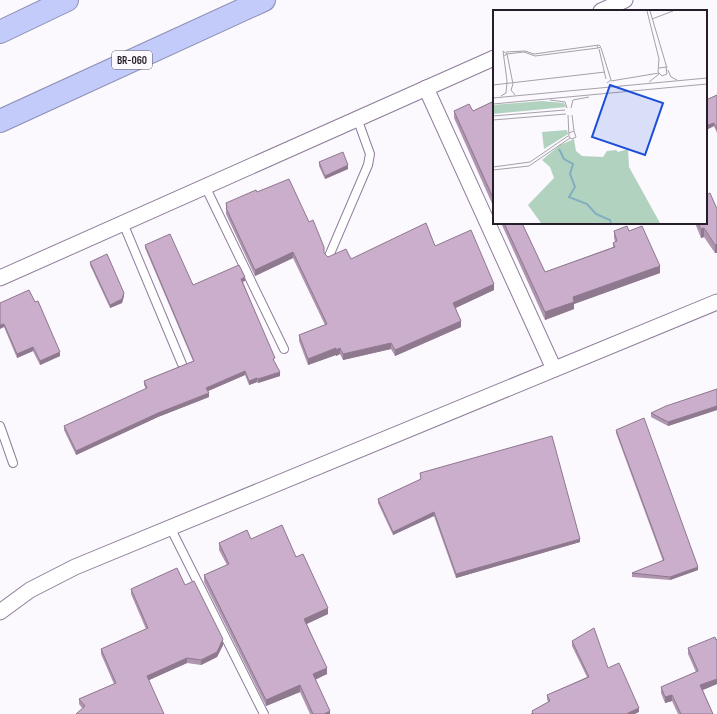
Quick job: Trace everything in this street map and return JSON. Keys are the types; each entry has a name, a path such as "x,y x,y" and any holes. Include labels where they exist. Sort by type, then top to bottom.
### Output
{"highway":[{"path":"0,32 67,0"},
{"name":"BR-060","path":"0,121 264,0"}],"street":[{"path":"602,10 625,0"},
{"path":"0,278 493,58"},
{"path":"426,88 554,370"},
{"path":"0,612 30,590 75,567 717,302"}],"lane":[{"path":"329,256 368,165 370,154 357,118"},
{"path":"206,186 284,349"},
{"path":"123,223 182,364"},
{"path":"0,426 13,463"},
{"path":"170,527 264,714"}],"building":[{"path":"717,95 717,129 714,123 708,125 707,123 707,100"},
{"path":"493,101 493,198 454,111 469,104 473,111"},
{"path":"343,152 348,165 325,176 319,162"},
{"path":"289,179 309,222 313,220 324,247 324,253 328,257 346,249 351,259 426,223 435,246 471,230 494,284 453,303 461,321 395,350 391,343 343,354 340,348 336,350 336,348 308,359 299,335 327,324 293,252 255,270 226,208 226,203 256,190 257,192"},
{"path":"710,193 717,209 717,244 715,245 704,228 701,229 698,224 707,224 707,194"},
{"path":"504,224 522,224 545,272 615,247 613,243 617,241 614,231 627,226 629,231 642,226 660,266 573,297 574,302 545,312"},
{"path":"170,234 193,285 239,265 245,277 241,279 275,358 273,359 280,372 249,381 245,371 206,388 209,393 158,413 76,451 64,426 147,388 144,381 194,361 145,245"},
{"path":"107,254 124,293 122,299 110,305 90,262"},
{"path":"29,290 35,302 38,301 60,352 40,361 33,347 17,354 4,324 0,325 0,303"},
{"path":"717,389 717,406 668,422 651,413 666,406"},
{"path":"644,418 698,567 670,577 632,573 664,560 616,430"},
{"path":"552,436 580,539 456,574 434,512 393,532 378,499 421,479 420,473"},
{"path":"282,525 296,557 303,554 328,608 304,619 327,668 313,674 330,711 324,714 313,714 300,685 266,700 204,575 229,564 219,543 247,530 251,539"},
{"path":"177,568 185,585 194,581 223,639 217,652 201,660 187,658 147,676 164,714 76,714 85,706 79,699 116,683 101,649 148,628 131,589"},
{"path":"594,628 608,668 619,663 639,708 626,714 531,714 533,713 532,711 550,701 547,695 589,677 572,641"},
{"path":"715,637 716,640 717,639 717,679 700,685 713,714 681,714 672,695 665,697 661,687 698,671 688,648"}]}
